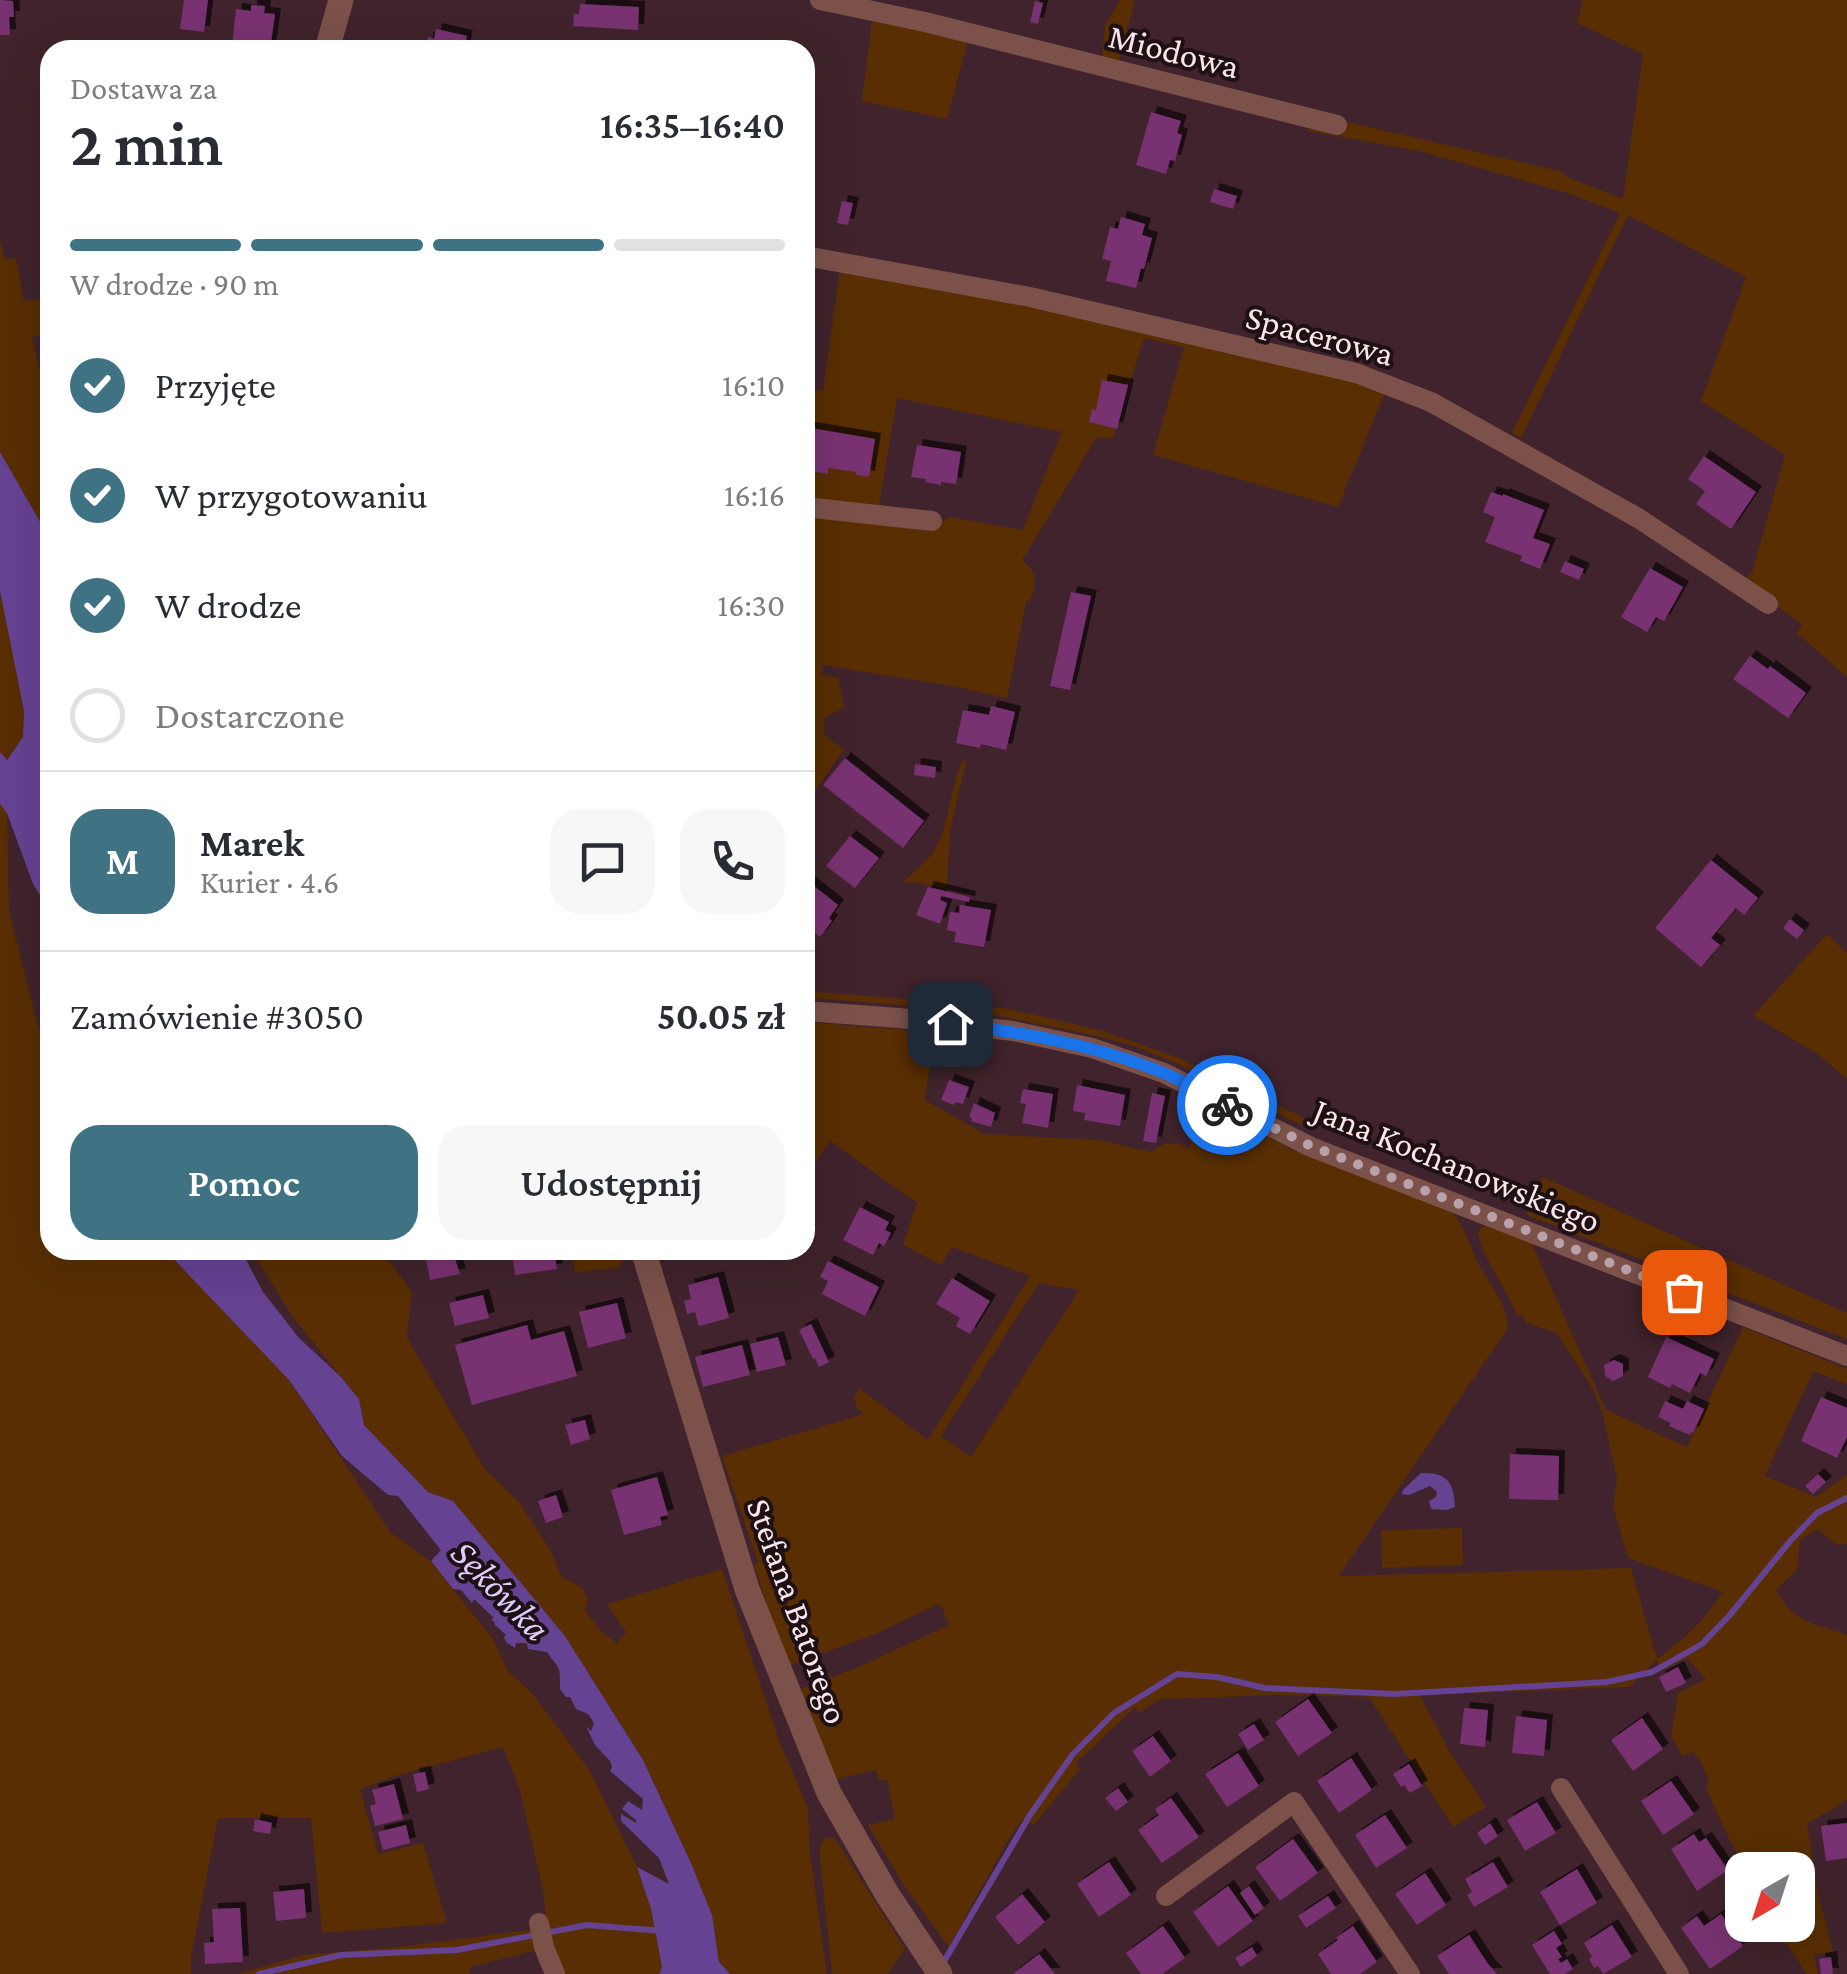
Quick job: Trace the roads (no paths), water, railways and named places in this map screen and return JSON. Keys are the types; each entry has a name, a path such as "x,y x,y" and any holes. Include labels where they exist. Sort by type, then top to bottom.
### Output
{"street":[{"path":"330,40 340,0"},
{"name":"Miodowa","path":"820,0 925,22 1337,125"},
{"name":"Spacerowa","path":"815,258 1030,297 1356,373 1431,402 1638,518 1768,604"},
{"path":"815,507 932,520"},
{"name":"Jana Kochanowskiego","path":"815,1013 1013,1031 1092,1048 1164,1073 1311,1146 1847,1356"},
{"name":"Stefana Batorego","path":"646,1260 748,1589 814,1756 887,1894 935,1967"},
{"path":"1561,1788 1679,1974"},
{"path":"1166,1896 1294,1802 1410,1974"},
{"path":"539,1923 554,1974"}],"water":[{"path":"0,452 40,522 40,895 0,804 0,752 7,760 23,737 24,711 0,591"},
{"name":"Sękówka","path":"175,1260 246,1260 263,1292 299,1338 359,1399 364,1425 428,1492 453,1501 565,1636 643,1760 691,1863 712,1915 719,1962 730,1974 659,1974 662,1967 651,1909 637,1867 669,1884 659,1858 621,1821 621,1814 636,1823 622,1809 628,1801 642,1810 643,1799 610,1771 610,1761 595,1745 586,1726 591,1731 594,1723 560,1689 560,1672 547,1652 528,1649 527,1643 516,1643 515,1648 506,1642 506,1635 491,1619 494,1618 474,1599 472,1603 461,1590 453,1589 431,1561 441,1550 398,1496 388,1495 342,1456 289,1380"},
{"path":"1421,1473 1448,1481 1455,1507 1431,1509 1429,1501 1437,1492 1430,1486 1402,1494"}],"waterway":[{"path":"942,1965 1030,1815 1073,1754 1114,1713 1177,1674 1217,1677 1265,1688 1395,1694 1607,1682 1652,1672 1702,1644 1817,1513 1847,1498"},
{"path":"259,1974 341,1955 457,1950 587,1925 663,1931"}]}
